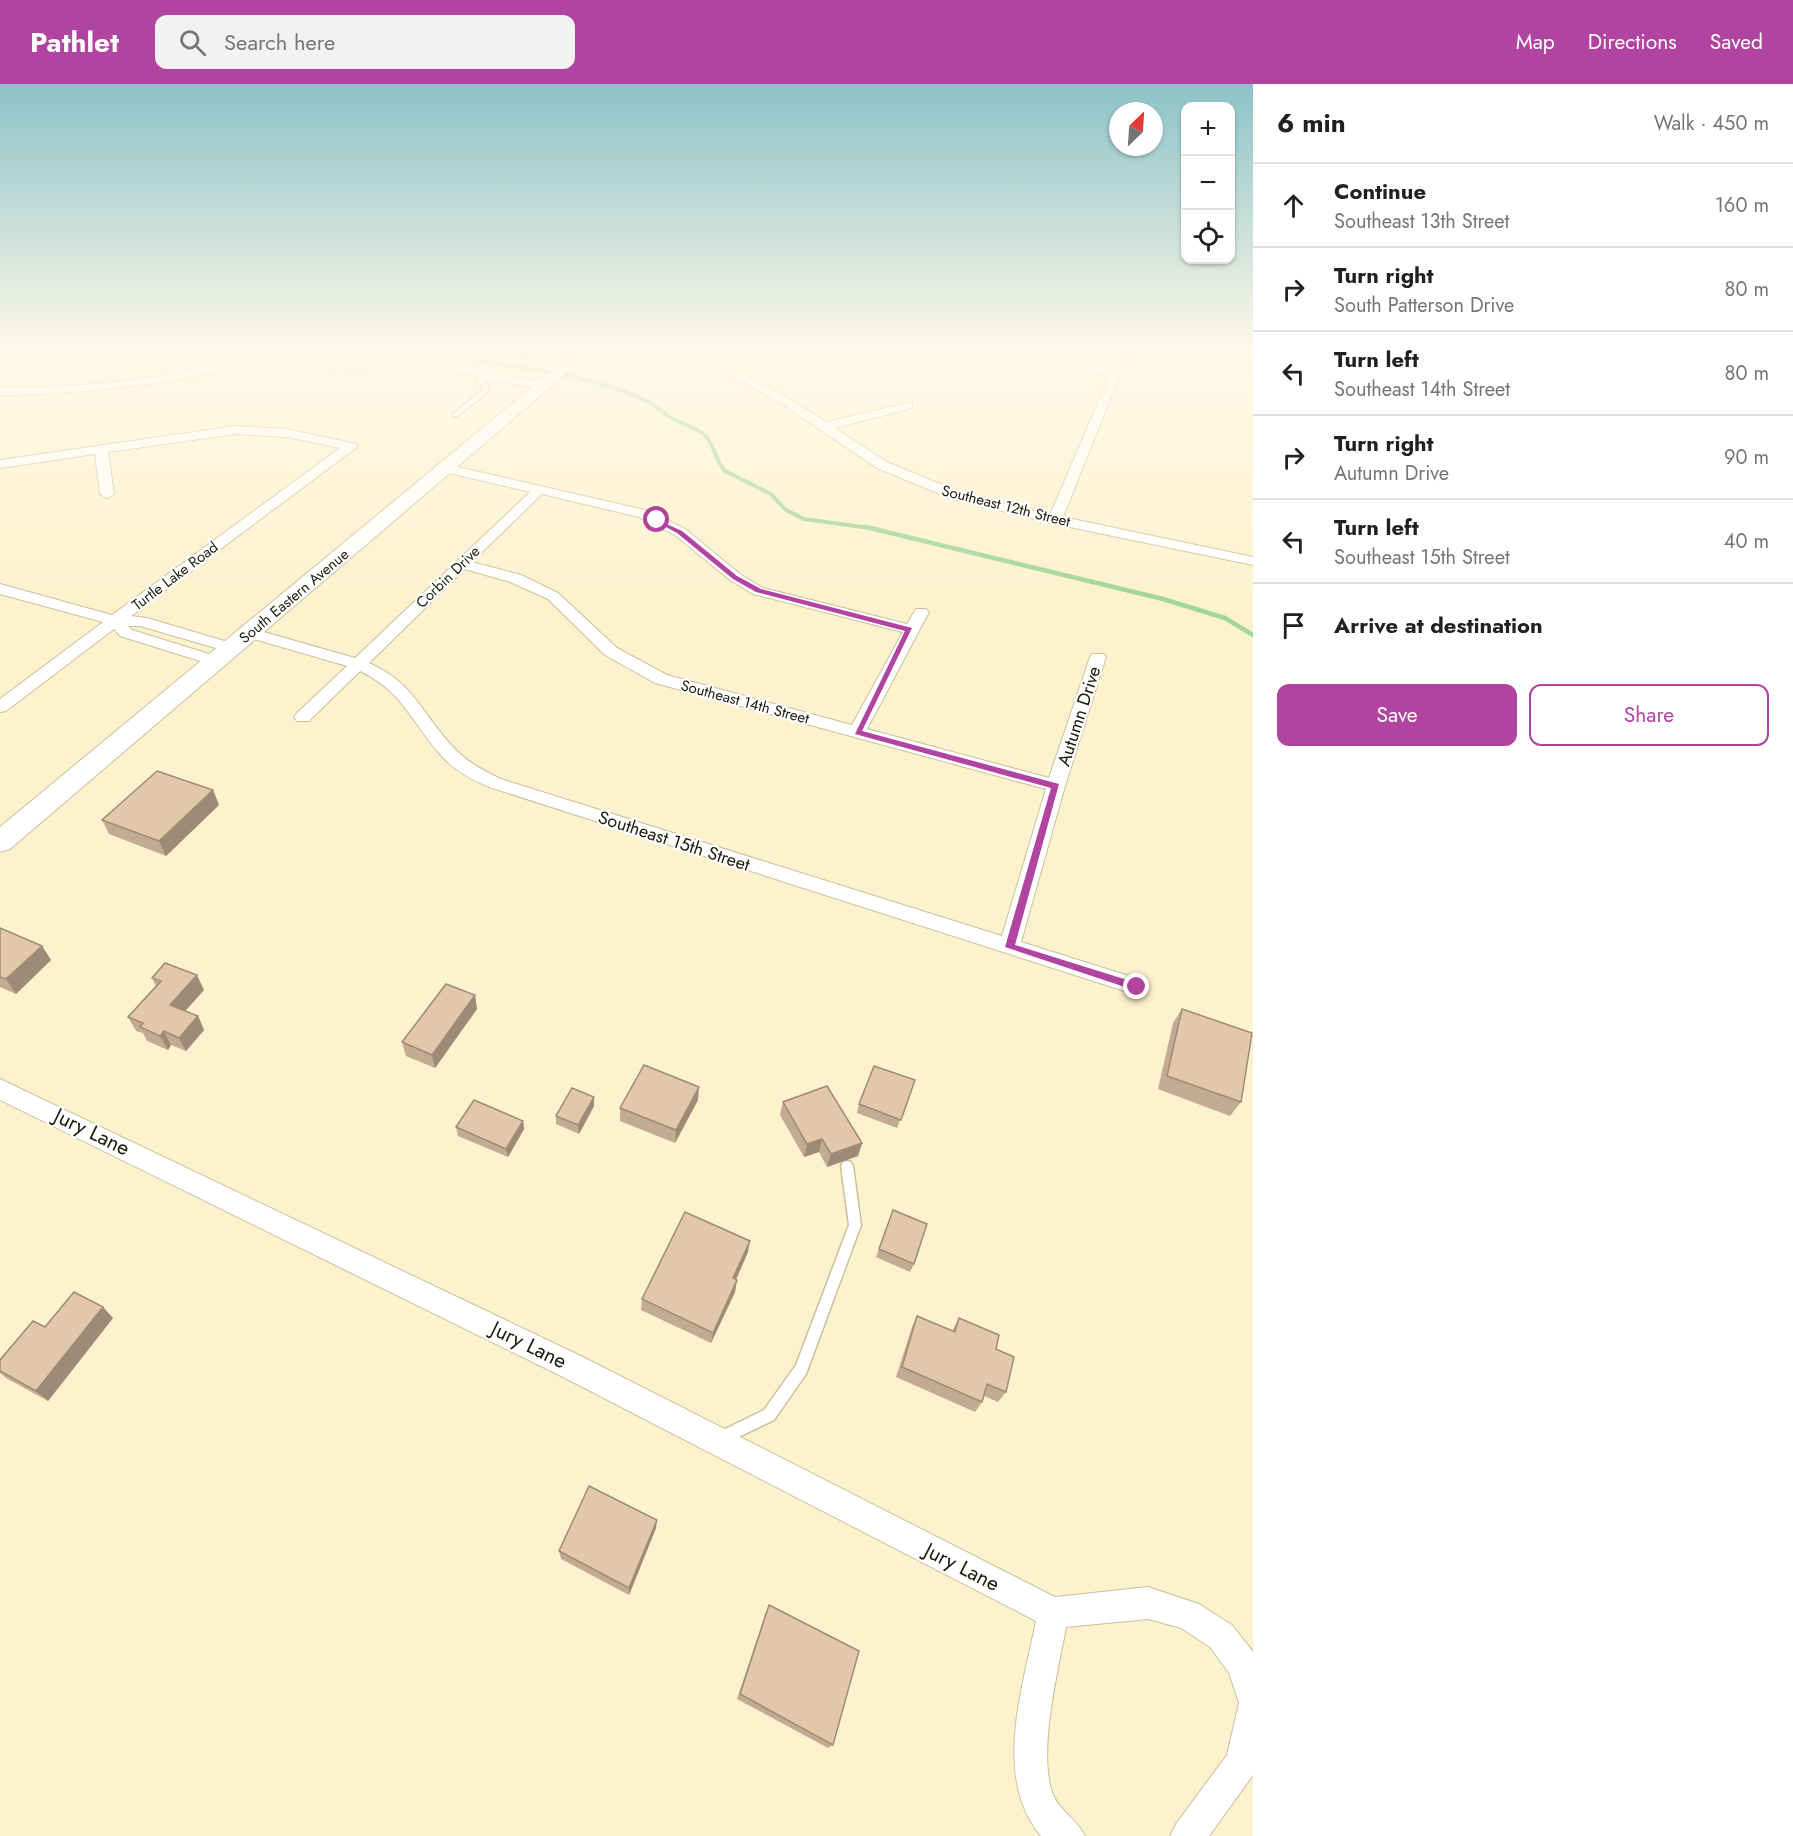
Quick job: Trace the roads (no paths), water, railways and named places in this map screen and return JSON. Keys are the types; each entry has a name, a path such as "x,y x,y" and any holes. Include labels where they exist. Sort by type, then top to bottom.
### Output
{"main road":[{"name":"South Eastern Avenue","path":"0,842 490,431"}],"street":[{"name":"Turtle Lake Road","path":"101,448 229,431"},
{"name":"Turtle Lake Road","path":"0,707 329,460 351,447 287,433 248,431"},
{"name":"Southeast 12th Street","path":"829,431 863,454 915,480 957,495 1055,520 1253,561"},
{"path":"1055,520 1093,431"},
{"path":"0,464 101,448 107,494"},
{"path":"445,468 626,509 657,520 680,532 735,578 758,591 909,630"},
{"name":"Corbin Drive","path":"303,717 539,490"},
{"name":"Southeast 14th Street","path":"462,564 525,581 551,595 565,605 606,649 647,673 676,683 1056,786"},
{"path":"0,589 115,621 126,633 224,655"},
{"path":"857,732 909,630 921,612"},
{"name":"Southeast 15th Street","path":"250,633 357,665 393,682 404,692 445,749 467,768 495,783 1137,987"},
{"name":"Autumn Drive","path":"1009,947 1056,786 1098,657"},
{"name":"Jury Lane","path":"0,1089 346,1254 1053,1613"},
{"path":"1067,1836 1055,1828 1035,1793 1031,1753 1053,1613 1148,1603 1188,1615 1221,1636 1243,1665 1253,1698"},
{"path":"1188,1836 1242,1762 1253,1708"}],"lane":[{"path":"716,1441 769,1415 801,1369 855,1225 847,1166"}],"waterway":[{"path":"698,431 707,437 725,471 771,494 786,510 804,519 871,528"},
{"path":"866,527 871,528"},
{"path":"871,528 877,529"},
{"path":"871,528 1163,599 1225,618 1253,635"}]}
